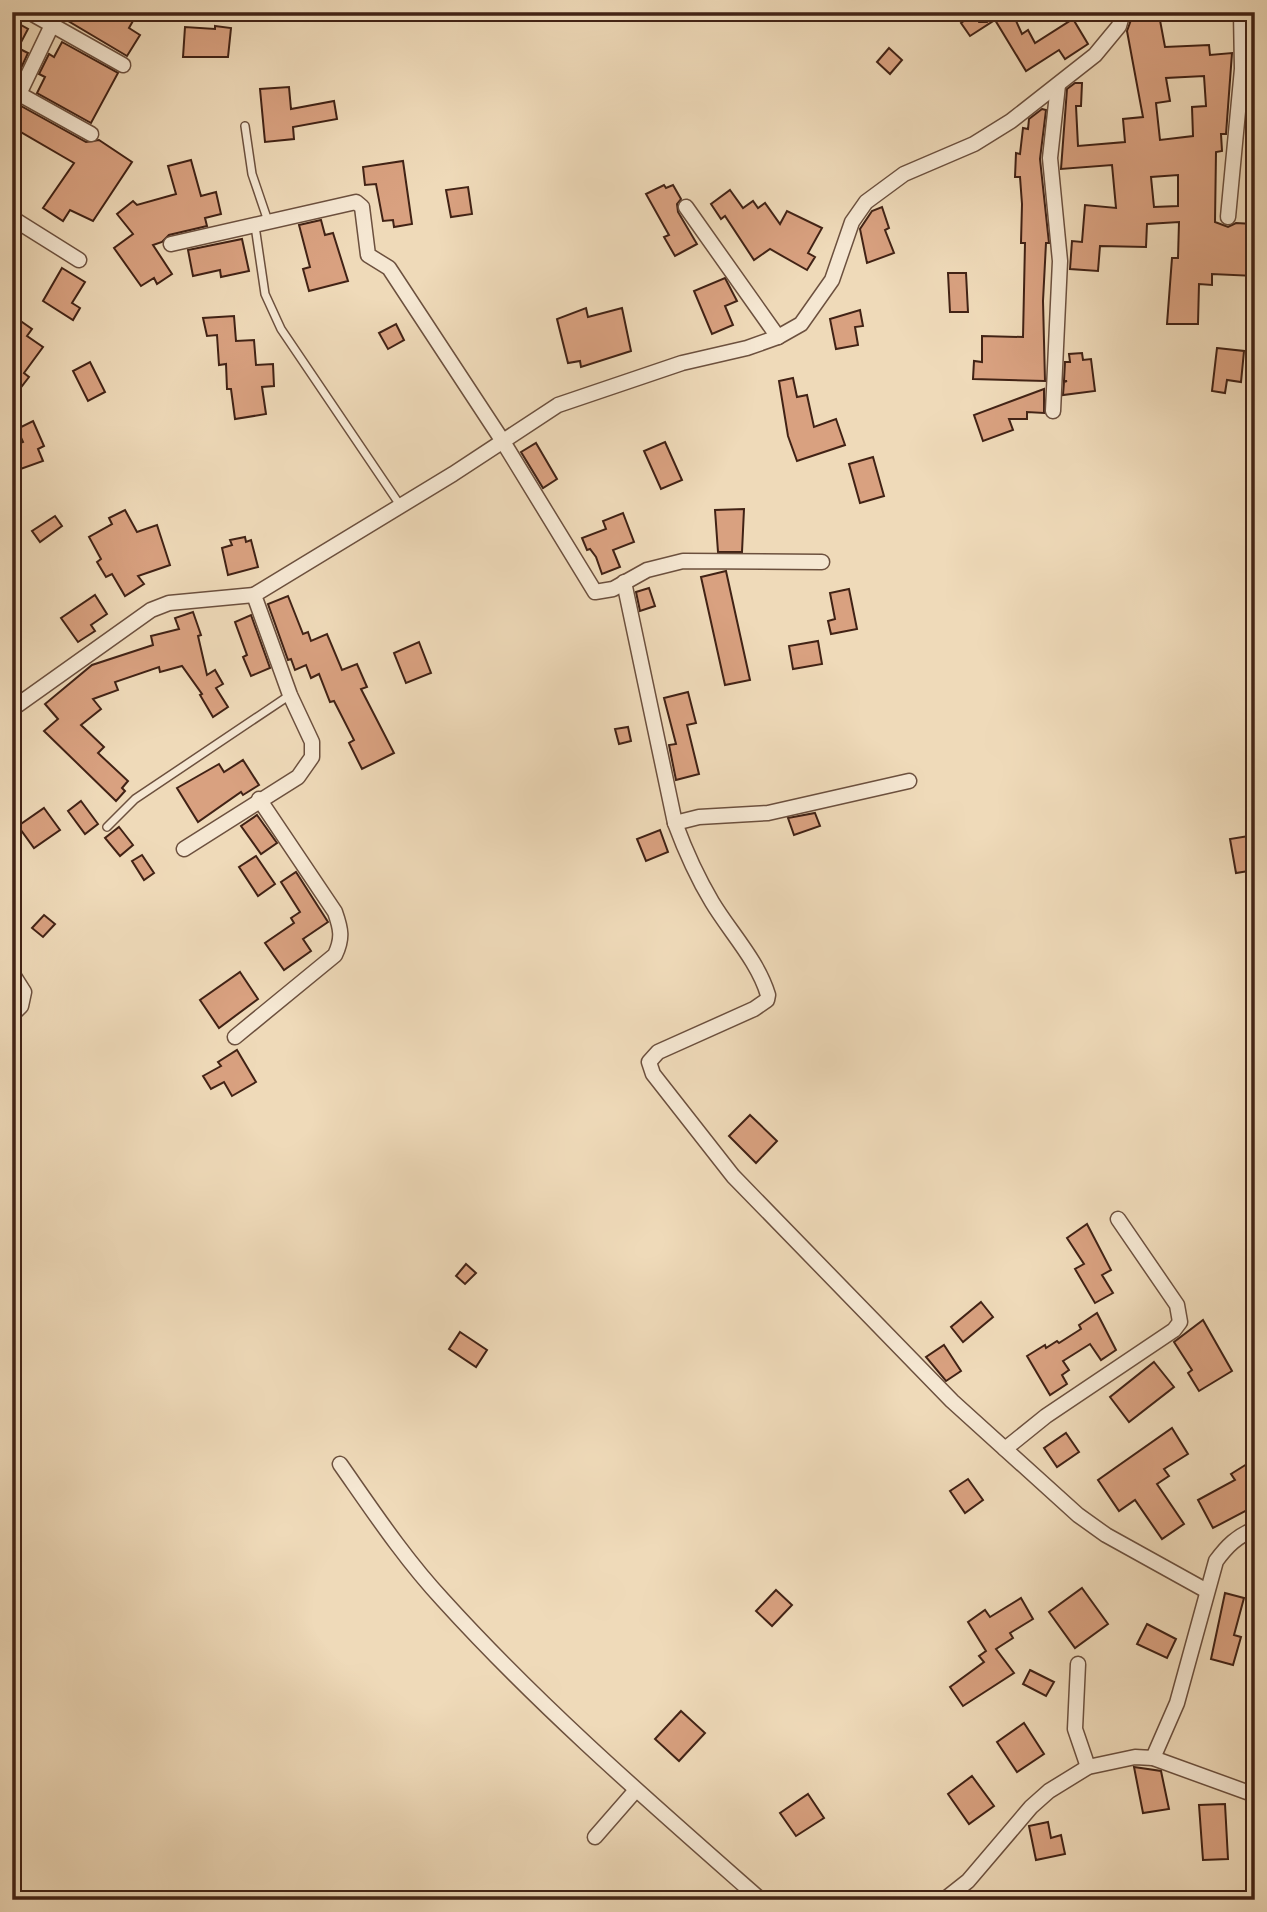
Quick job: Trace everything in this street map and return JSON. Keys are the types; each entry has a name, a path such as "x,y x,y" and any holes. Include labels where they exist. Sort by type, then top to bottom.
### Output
{"street":[{"path":"29,12 123,65"},
{"path":"12,709 151,610 169,603 254,595 558,405 591,391 778,337 801,324 832,279 852,222 866,202 904,174 974,144 1058,85 1095,55 1119,26 1123,12"},
{"path":"1228,217 1248,68 1241,12"},
{"path":"52,25 15,92 91,134"},
{"path":"1053,411 1060,261 1050,158 1058,85"},
{"path":"171,244 356,202 362,207 368,255 389,268 502,440 595,592 603,593 648,570 683,561 822,562"},
{"path":"686,206 778,337"},
{"path":"12,218 79,260"},
{"path":"624,582 675,823 685,850 712,901 754,965 768,995 767,1000 754,1009 658,1052 649,1068 733,1176 952,1401 1078,1515 1106,1535 1207,1591"},
{"path":"184,849 259,799 298,777 312,757 312,742 290,695 254,595"},
{"path":"675,823 699,817 768,813 909,781"},
{"path":"235,1037 335,955 341,942 342,929 335,912 259,799"},
{"path":"12,973 23,992 21,1006 12,1015"},
{"path":"1005,1449 1046,1416 1174,1330 1180,1322 1177,1306 1118,1219"},
{"path":"340,1464 405,1555 442,1600 636,1790 761,1900"},
{"path":"1153,1758 1177,1703 1216,1561 1226,1546 1255,1529"},
{"path":"1077,1664 1075,1729 1088,1768"},
{"path":"950,1898 1031,1807 1049,1791 1088,1768 1135,1758 1153,1758 1255,1795"},
{"path":"595,1838 636,1790"}],"lane":[{"path":"245,125 251,174 262,224 265,294 281,329 400,505"},
{"path":"107,827 135,799 290,695"}],"building":[{"path":"53,12 105,12 118,19 121,12 138,12 129,28 140,35 127,56"},
{"path":"993,12 1012,12 1022,34 1028,30 1035,43 1073,19 1088,44 1065,59 1059,50 1026,71 995,20 970,36 961,23 974,14 979,22 987,22"},
{"path":"1159,15 1165,47 1209,45 1210,55 1232,53 1226,134 1221,134 1222,151 1216,152 1215,222 1228,227 1236,223 1253,224 1251,261 1255,261 1255,276 1212,274 1212,285 1199,284 1198,324 1167,324 1172,258 1178,258 1179,222 1147,224 1146,247 1100,246 1098,271 1070,269 1072,241 1082,242 1085,205 1116,208 1112,165 1061,169 1067,89 1075,83 1082,83 1081,106 1076,106 1078,146 1125,142 1123,119 1143,117 1127,31 1131,20","holes":["1204,76 1206,106 1192,107 1193,136 1160,140 1156,103 1170,101 1166,78","1178,175 1178,206 1154,207 1151,177"]},
{"path":"12,20 28,29 18,48 28,53 22,66 12,60"},
{"path":"215,26 231,28 228,57 183,57 185,27 215,29"},
{"path":"62,42 118,73 91,123 37,93 45,77 39,74 49,54 54,57"},
{"path":"889,48 902,60 890,74 877,62"},
{"path":"289,87 291,109 334,101 337,119 293,127 294,139 265,142 260,89"},
{"path":"12,101 86,142 99,140 132,162 93,221 70,210 63,221 43,208 74,163 14,128 17,122 12,120"},
{"path":"1042,109 1046,110 1040,159 1049,243 1046,243 1043,301 1045,381 973,379 974,361 982,362 982,336 1023,337 1025,243 1021,243 1022,204 1020,177 1015,177 1016,153 1020,154 1023,128 1028,129 1029,119"},
{"path":"191,160 201,196 216,192 221,214 205,218 207,226 169,235 162,242 153,245 172,274 157,284 154,278 141,286 114,248 133,234 117,214 133,201 137,205 176,194 168,166"},
{"path":"403,161 412,224 394,227 393,220 383,221 376,184 365,185 363,167"},
{"path":"664,185 666,188 673,185 681,199 677,204 678,212 697,244 675,256 664,237 669,235 646,194"},
{"path":"468,187 472,214 451,217 446,190"},
{"path":"730,190 743,208 753,201 758,208 765,203 780,224 787,211 822,228 808,253 815,257 807,270 770,249 754,260 725,216 721,219 711,204"},
{"path":"882,207 889,228 885,230 894,253 867,263 860,229 872,211"},
{"path":"321,220 325,235 333,233 348,281 309,291 303,269 310,267 299,225"},
{"path":"242,239 249,271 221,277 220,270 193,276 188,250"},
{"path":"62,268 85,282 72,303 80,308 73,320 43,301"},
{"path":"948,273 966,273 968,312 950,312"},
{"path":"725,278 737,301 725,306 733,325 712,334 694,291"},
{"path":"586,308 588,317 622,308 631,351 581,367 580,361 568,363 557,319"},
{"path":"860,310 863,326 855,327 858,345 836,349 830,319"},
{"path":"12,315 32,329 27,336 43,347 24,373 29,377 12,399"},
{"path":"234,316 236,341 254,340 256,365 273,364 274,386 262,387 266,414 235,419 231,389 227,389 226,364 219,365 217,335 207,336 203,318"},
{"path":"396,324 404,340 388,349 379,333"},
{"path":"1217,348 1244,351 1241,382 1227,380 1225,393 1212,391"},
{"path":"1082,353 1083,360 1091,359 1095,391 1063,395 1064,382 1067,381 1064,381 1065,362 1070,362 1069,354"},
{"path":"90,362 105,392 88,401 73,371"},
{"path":"793,378 797,397 807,395 814,427 836,419 845,445 797,461 788,436 779,381"},
{"path":"1044,389 1044,413 1027,412 1027,419 1009,419 1013,430 983,441 974,415"},
{"path":"33,421 44,446 38,449 43,461 12,472 12,446 23,442 17,429"},
{"path":"665,442 682,480 661,489 644,451"},
{"path":"536,443 557,479 543,488 521,452"},
{"path":"873,457 884,496 860,503 849,464"},
{"path":"744,509 742,552 718,552 715,510"},
{"path":"125,510 137,532 157,525 170,565 138,576 144,584 125,596 112,574 106,577 97,562 101,559 89,537 112,524 109,518"},
{"path":"623,513 634,542 613,550 620,567 602,574 596,557 590,549 587,550 582,538 606,529 603,521"},
{"path":"55,516 62,526 40,542 32,531"},
{"path":"245,537 246,542 251,540 258,567 228,575 222,548 232,545 230,540"},
{"path":"726,571 750,680 725,685 701,577"},
{"path":"649,588 655,606 640,611 636,592"},
{"path":"849,589 857,629 831,634 828,621 835,619 830,593"},
{"path":"95,595 107,614 91,625 95,631 78,642 61,618"},
{"path":"288,596 303,634 308,632 311,641 327,634 342,670 357,664 367,687 361,689 394,753 362,769 349,743 354,740 334,701 330,702 319,674 311,678 306,665 295,670 291,659 288,660 268,604"},
{"path":"193,612 201,635 198,636 207,675 215,670 223,684 216,688 228,707 213,717 200,695 202,694 182,666 160,672 159,667 115,682 118,690 93,699 101,709 81,725 104,747 98,753 128,781 122,788 125,791 116,801 44,731 58,719 45,704 92,665 153,645 151,636 179,629 175,618"},
{"path":"251,615 270,668 251,676 243,657 247,655 235,622"},
{"path":"818,641 822,664 793,669 789,646"},
{"path":"419,642 431,673 406,683 394,653"},
{"path":"688,692 696,723 687,725 699,774 676,780 669,745 676,744 664,698"},
{"path":"628,727 631,741 619,744 615,729"},
{"path":"243,760 259,785 243,795 241,792 198,822 177,788 219,764 224,772"},
{"path":"81,801 98,824 85,834 68,811"},
{"path":"44,808 60,830 34,848 18,826"},
{"path":"815,813 820,826 794,835 788,818"},
{"path":"257,815 277,843 261,854 241,826"},
{"path":"119,827 133,845 120,856 105,838"},
{"path":"660,830 668,852 646,861 637,839"},
{"path":"1255,835 1255,870 1236,873 1230,839"},
{"path":"142,855 154,873 144,880 132,861"},
{"path":"256,856 275,884 258,896 239,867"},
{"path":"296,872 328,922 303,939 311,951 284,970 265,943 294,923 291,918 300,912 281,882"},
{"path":"44,915 55,924 43,937 32,928"},
{"path":"240,972 258,999 219,1028 200,1000"},
{"path":"237,1050 256,1082 232,1096 224,1082 211,1089 203,1076 221,1066 218,1062"},
{"path":"750,1115 777,1141 756,1163 729,1136"},
{"path":"1087,1224 1111,1270 1102,1275 1113,1293 1095,1303 1075,1269 1084,1264 1067,1238"},
{"path":"466,1264 476,1273 465,1284 456,1276"},
{"path":"981,1302 993,1317 963,1342 951,1327"},
{"path":"1097,1313 1116,1350 1101,1360 1090,1344 1063,1361 1069,1370 1062,1375 1067,1384 1050,1395 1027,1356 1045,1345 1046,1348 1057,1341 1059,1343 1081,1329 1079,1325"},
{"path":"1203,1320 1232,1371 1199,1391 1188,1373 1192,1370 1174,1342"},
{"path":"460,1332 487,1350 476,1367 449,1349"},
{"path":"944,1345 961,1371 946,1381 926,1357"},
{"path":"1154,1362 1174,1387 1129,1422 1110,1397"},
{"path":"1172,1428 1188,1454 1164,1469 1169,1476 1157,1484 1184,1524 1162,1539 1135,1500 1119,1511 1098,1480"},
{"path":"1066,1433 1079,1452 1057,1467 1044,1448"},
{"path":"1255,1459 1255,1506 1213,1528 1198,1500 1235,1480 1231,1474"},
{"path":"968,1479 983,1500 965,1513 950,1491"},
{"path":"1082,1588 1108,1624 1075,1648 1049,1612"},
{"path":"776,1590 792,1605 772,1626 756,1611"},
{"path":"1225,1593 1244,1598 1234,1635 1241,1637 1233,1665 1211,1659"},
{"path":"1021,1598 1033,1619 1010,1633 1013,1638 996,1649 1014,1673 963,1706 950,1687 984,1662 979,1656 986,1651 968,1622 985,1610 990,1617"},
{"path":"1147,1624 1176,1639 1167,1658 1137,1644"},
{"path":"1030,1670 1054,1682 1046,1696 1023,1684"},
{"path":"681,1711 705,1733 679,1761 655,1739"},
{"path":"1024,1723 1044,1754 1017,1772 997,1742"},
{"path":"1134,1767 1161,1771 1169,1809 1143,1813"},
{"path":"972,1776 994,1806 969,1824 948,1794"},
{"path":"808,1794 824,1818 796,1836 780,1813"},
{"path":"1225,1804 1228,1859 1203,1860 1199,1805"},
{"path":"1048,1822 1051,1838 1061,1835 1065,1854 1036,1860 1029,1826"}]}
